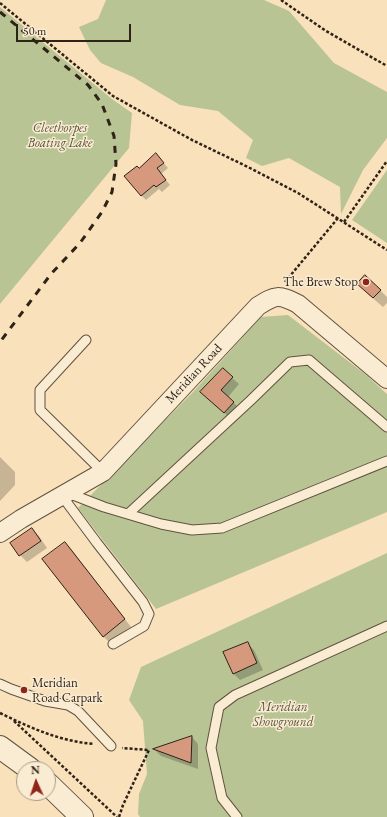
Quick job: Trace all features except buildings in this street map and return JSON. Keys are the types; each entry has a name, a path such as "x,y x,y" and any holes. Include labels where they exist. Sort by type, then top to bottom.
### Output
{"street":[{"path":"273,297 284,297 298,304 387,379"},
{"name":"Meridian Road","path":"0,533 21,519 103,472 258,306 273,297"},
{"path":"0,747 19,761"},
{"path":"56,792 82,817"}],"lane":[{"path":"86,340 40,390 40,410 103,472"},
{"path":"128,514 252,400 290,362 309,360 387,427"},
{"path":"65,495 161,524 192,530 222,528 387,461"},
{"path":"65,495 97,543 143,602 149,614 144,626 113,644"},
{"path":"237,817 222,798 212,748 219,707 235,695 387,626"},
{"path":"0,684 45,701 68,705 78,710 111,746"}],"path":[{"path":"281,0 326,31 387,66"},
{"path":"0,3 113,96 192,140 248,167 298,194 387,250"},
{"path":"344,222 387,161"},
{"path":"273,297 338,218"},
{"path":"0,713 31,728 76,742 149,750 118,817 10,718"}],"green space":[{"path":"106,0 264,0 289,11 334,63 387,92 387,138 363,170 341,214 340,187 289,158 262,166 246,158 253,140 218,111 180,105 133,77 101,63 90,50 79,27 98,19"},
{"name":"Cleethorpes Boating Lake","path":"0,7 112,99 132,113 129,148 0,304"},
{"path":"387,170 387,243 352,220"},
{"path":"288,315 365,374 387,394 387,512 156,609 78,508 193,392 261,317"},
{"name":"Meridian Showground","path":"387,553 387,817 140,817 138,814 139,794 147,774 143,721 129,700 141,667"}],"railway":[{"path":"0,12 88,85 102,104 114,136 116,164 112,192 102,212 80,243 51,274 0,342"}],"place":[{"name":"The Brew Stop","path":"366,282"},
{"name":"Meridian Road Carpark","path":"24,690"}]}
